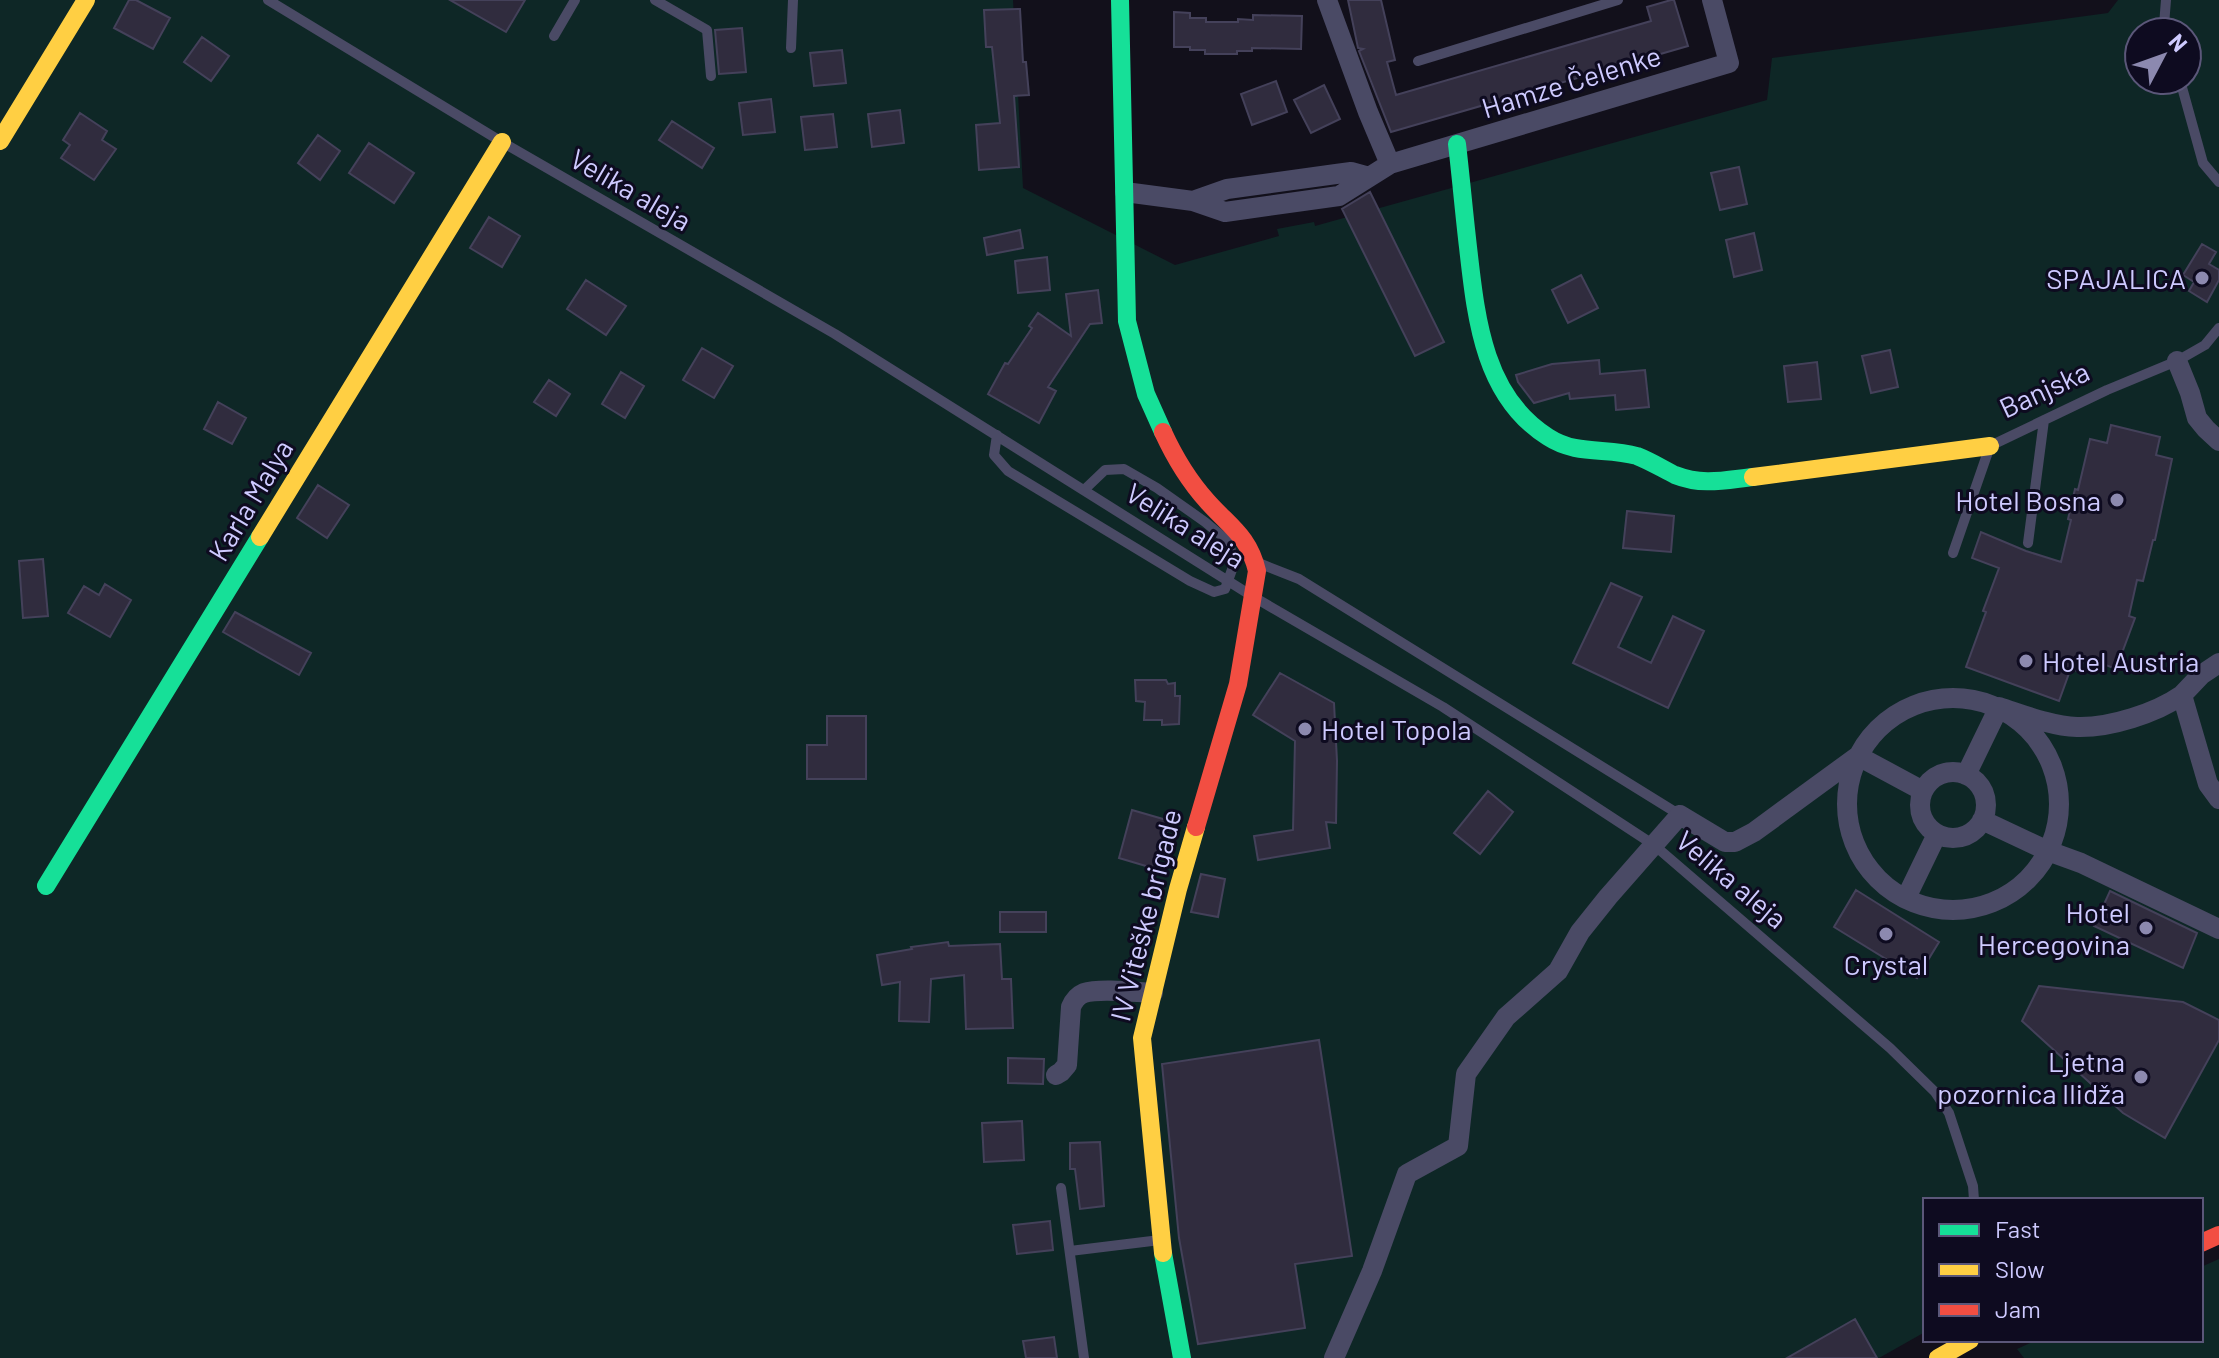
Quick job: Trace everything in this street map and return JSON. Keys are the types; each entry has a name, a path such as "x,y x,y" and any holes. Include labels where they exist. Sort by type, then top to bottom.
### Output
{"street":[{"path":"0,141 86,0"},
{"path":"1120,0 1127,321 1146,394 1173,453 1206,500 1246,541 1256,562"},
{"path":"1327,0 1390,164"},
{"name":"Hamze Čelenke","path":"1125,192 1193,201 1227,189 1274,182 1351,172 1369,177 1390,164 1729,63 1712,0"},
{"name":"Karla Malya","path":"46,886 502,142"},
{"path":"1457,144 1474,302 1489,364 1503,392 1522,417 1549,438 1574,449 1636,456 1678,476 1704,483 1990,446"},
{"path":"2177,361 2197,418 2219,441"},
{"name":"IV Viteške brigade","path":"1182,1358 1161,1240 1142,1038 1178,889 1238,684 1256,562"},
{"path":"1999,707 2033,733 2052,764 2058,788 2059,818 2048,851 2034,873 2013,892 1985,905 1947,909 1928,907 1906,898 1879,880 1864,861 1849,821 1848,790 1858,756 1875,731 1901,710 1936,698 1966,698 1999,707 2055,724 2076,727 2109,724 2157,709 2182,695 2201,675 2219,663"},
{"path":"2182,695 2208,784 2219,799"},
{"path":"1966,775 1999,707"},
{"path":"1334,1358 1372,1271 1407,1174 1458,1146 1466,1074 1506,1017 1558,971 1580,932 1680,815 1725,842 1735,842 1754,832 1858,756"},
{"path":"1858,756 1923,791"},
{"path":"1956,772 1966,775 1975,781 1985,799 1982,820 1968,834 1958,837 1937,834 1923,820 1920,810 1923,791 1928,782 1937,776 1956,772"},
{"path":"1982,820 2219,929"},
{"path":"1906,898 1937,834"},
{"path":"1056,1075 1067,1065 1074,999 1092,992 1153,993"}],"lane":[{"name":"Velika aleja","path":"268,0 502,142 835,334 1252,596 1443,707 1654,845 1857,1019 1935,1092 1949,1113 1973,1186 1974,1198"},
{"path":"554,36 575,0"},
{"path":"655,0 707,30 711,76"},
{"path":"791,48 793,0"},
{"path":"1418,61 1618,0"},
{"path":"2184,96 2203,163 2219,182"},
{"name":"Banjska","path":"1953,553 1990,446 2107,390 2177,361 2205,345 2219,328"},
{"path":"2028,543 2044,420"},
{"path":"997,435 994,455 1008,471 1202,587 1214,592 1225,589 1234,564 1229,542 1157,488 1124,469 1105,470 1084,490"},
{"path":"1256,562 1299,579 1680,815"},
{"path":"1061,1188 1084,1358"},
{"path":"1070,1251 1161,1240"}],"green space":[{"path":"0,0 1013,0 1023,188 1175,265 1279,236 1277,229 1314,222 1315,226 1767,100 1772,58 2108,13 2118,0 2219,0 2219,1226 2203,1232 2203,1198 1923,1198 1923,1333 1879,1358 0,1358"},
{"path":"2219,1259 2219,1358 2024,1358 2017,1349 2033,1342 2203,1342 2203,1266"}],"building":[{"path":"129,0 136,0 170,18 153,49 114,28"},
{"path":"450,0 525,0 506,32"},
{"path":"1348,0 1381,0 1395,60 1387,62 1396,95 1651,21 1647,7 1671,0 1674,0 1688,46 1391,132 1359,51 1363,49 1358,48"},
{"path":"1020,9 1023,62 1026,62 1029,95 1014,96 1019,167 979,170 976,125 1000,123 992,47 986,47 984,10"},
{"path":"1174,12 1190,13 1190,18 1206,18 1206,22 1253,20 1253,15 1302,16 1301,49 1252,48 1252,51 1237,51 1237,54 1205,54 1205,50 1174,47"},
{"path":"742,28 746,72 719,74 715,30"},
{"path":"202,37 229,56 211,81 184,62"},
{"path":"842,50 846,83 814,86 810,53"},
{"path":"1276,81 1287,112 1252,125 1241,94"},
{"path":"1324,85 1340,119 1311,133 1294,100"},
{"path":"771,99 775,132 743,135 739,103"},
{"path":"900,110 904,143 872,147 868,114"},
{"path":"80,113 107,131 102,140 116,149 94,180 61,158 70,145 63,140"},
{"path":"833,114 837,147 805,150 801,117"},
{"path":"672,121 714,148 702,168 659,140"},
{"path":"318,135 340,151 320,180 298,163"},
{"path":"369,143 414,173 394,203 349,173"},
{"path":"1739,167 1747,204 1720,210 1711,173"},
{"path":"1370,192 1444,342 1415,356 1342,209"},
{"path":"489,217 520,236 502,267 470,248"},
{"path":"1020,230 1023,248 987,255 984,238"},
{"path":"1754,233 1762,270 1734,277 1726,240"},
{"path":"2202,244 2216,252 2209,264 2219,270 2219,280 2207,302 2189,291 2194,282 2183,275"},
{"path":"1047,257 1050,290 1018,293 1015,261"},
{"path":"1581,275 1598,308 1568,323 1552,290"},
{"path":"586,280 626,306 606,335 567,309"},
{"path":"1098,290 1102,323 1090,324 1048,387 1056,391 1039,423 988,394 1005,363 1008,364 1032,328 1029,326 1038,313 1071,336 1066,294"},
{"path":"702,348 733,366 714,398 683,380"},
{"path":"1890,350 1898,387 1871,393 1862,356"},
{"path":"1599,360 1600,374 1645,370 1649,407 1616,410 1615,395 1570,399 1569,393 1534,403 1516,375 1552,364"},
{"path":"1817,362 1821,399 1788,402 1784,366"},
{"path":"621,372 644,386 625,418 602,404"},
{"path":"549,380 570,394 556,416 534,402"},
{"path":"218,402 246,418 232,444 204,429"},
{"path":"2111,425 2160,437 2156,455 2172,459 2155,540 2143,581 2137,580 2129,616 2135,618 2116,669 2085,657 2079,672 2071,668 2059,701 1966,667 1999,568 1972,558 1981,532 2061,562 2075,489 2078,490 2090,439 2107,443"},
{"path":"318,485 349,505 327,538 297,518"},
{"path":"1627,511 1674,516 1671,552 1623,548"},
{"path":"43,559 48,616 23,618 19,561"},
{"path":"1611,583 1642,597 1618,647 1651,663 1673,616 1704,631 1668,708 1573,663"},
{"path":"105,584 131,600 110,637 68,613 84,586 99,595"},
{"path":"235,612 311,653 299,675 223,632"},
{"path":"1280,673 1334,703 1336,823 1326,822 1330,848 1258,860 1254,836 1293,830 1295,741 1253,715"},
{"path":"1135,680 1175,683 1175,696 1180,696 1179,724 1162,725 1162,720 1144,720 1145,702 1136,701"},
{"path":"827,716 866,716 866,779 807,779 807,745 827,745"},
{"path":"1488,791 1513,812 1480,854 1454,833"},
{"path":"1132,810 1170,821 1156,869 1119,858"},
{"path":"1201,874 1225,879 1218,917 1191,912"},
{"name":"Crystal","path":"1856,890 1939,942 1917,978 1834,927"},
{"name":"Hotel Hercegovina","path":"2110,891 2197,933 2183,968 2094,926"},
{"path":"1000,912 1046,912 1046,932 1000,932"},
{"path":"948,942 949,946 1000,944 1002,979 1011,979 1013,1028 966,1029 964,975 931,979 929,1022 899,1021 900,982 882,985 877,955"},
{"name":"Ljetna pozornica Ilidža","path":"2039,986 2183,1002 2219,1020 2219,1040 2165,1138 2123,1113 2022,1021"},
{"path":"1319,1040 1352,1256 1295,1264 1305,1328 1198,1344 1179,1238 1162,1064"},
{"path":"1008,1058 1044,1059 1043,1084 1008,1083"},
{"path":"1022,1121 1024,1160 984,1162 982,1123"},
{"path":"1100,1142 1104,1206 1080,1209 1075,1169 1070,1169 1070,1143"},
{"path":"1050,1221 1053,1250 1017,1254 1013,1225"},
{"path":"1855,1319 1877,1358 1787,1358"},
{"path":"1054,1337 1057,1358 1026,1358 1023,1341"}],"traffic: fast":[{"path":"1120,0 1127,321 1146,394 1163,432"},
{"path":"1457,144 1480,327 1496,377 1509,400 1526,420 1559,443 1637,456 1685,478 1714,481 1753,477"},
{"path":"46,886 260,537"},
{"path":"1163,1253 1182,1358"}],"traffic: slow":[{"path":"0,141 86,0"},
{"path":"260,537 502,142"},
{"path":"1753,477 1990,446"},
{"path":"1163,1253 1142,1038 1196,827"},
{"path":"1938,1358 1966,1342"}],"traffic: jam":[{"path":"1163,432 1194,485 1243,540 1257,571 1238,684 1196,827"},
{"path":"2203,1242 2219,1235"}],"place":[{"name":"SPAJALICA","path":"2202,278"},
{"name":"Hotel Bosna","path":"2117,500"},
{"name":"Hotel Austria","path":"2026,661"},
{"name":"Hotel Topola","path":"1305,729"},
{"name":"Hotel Hercegovina","path":"2146,928"},
{"name":"Crystal","path":"1886,934"},
{"name":"Ljetna pozornica Ilidža","path":"2141,1077"}]}
